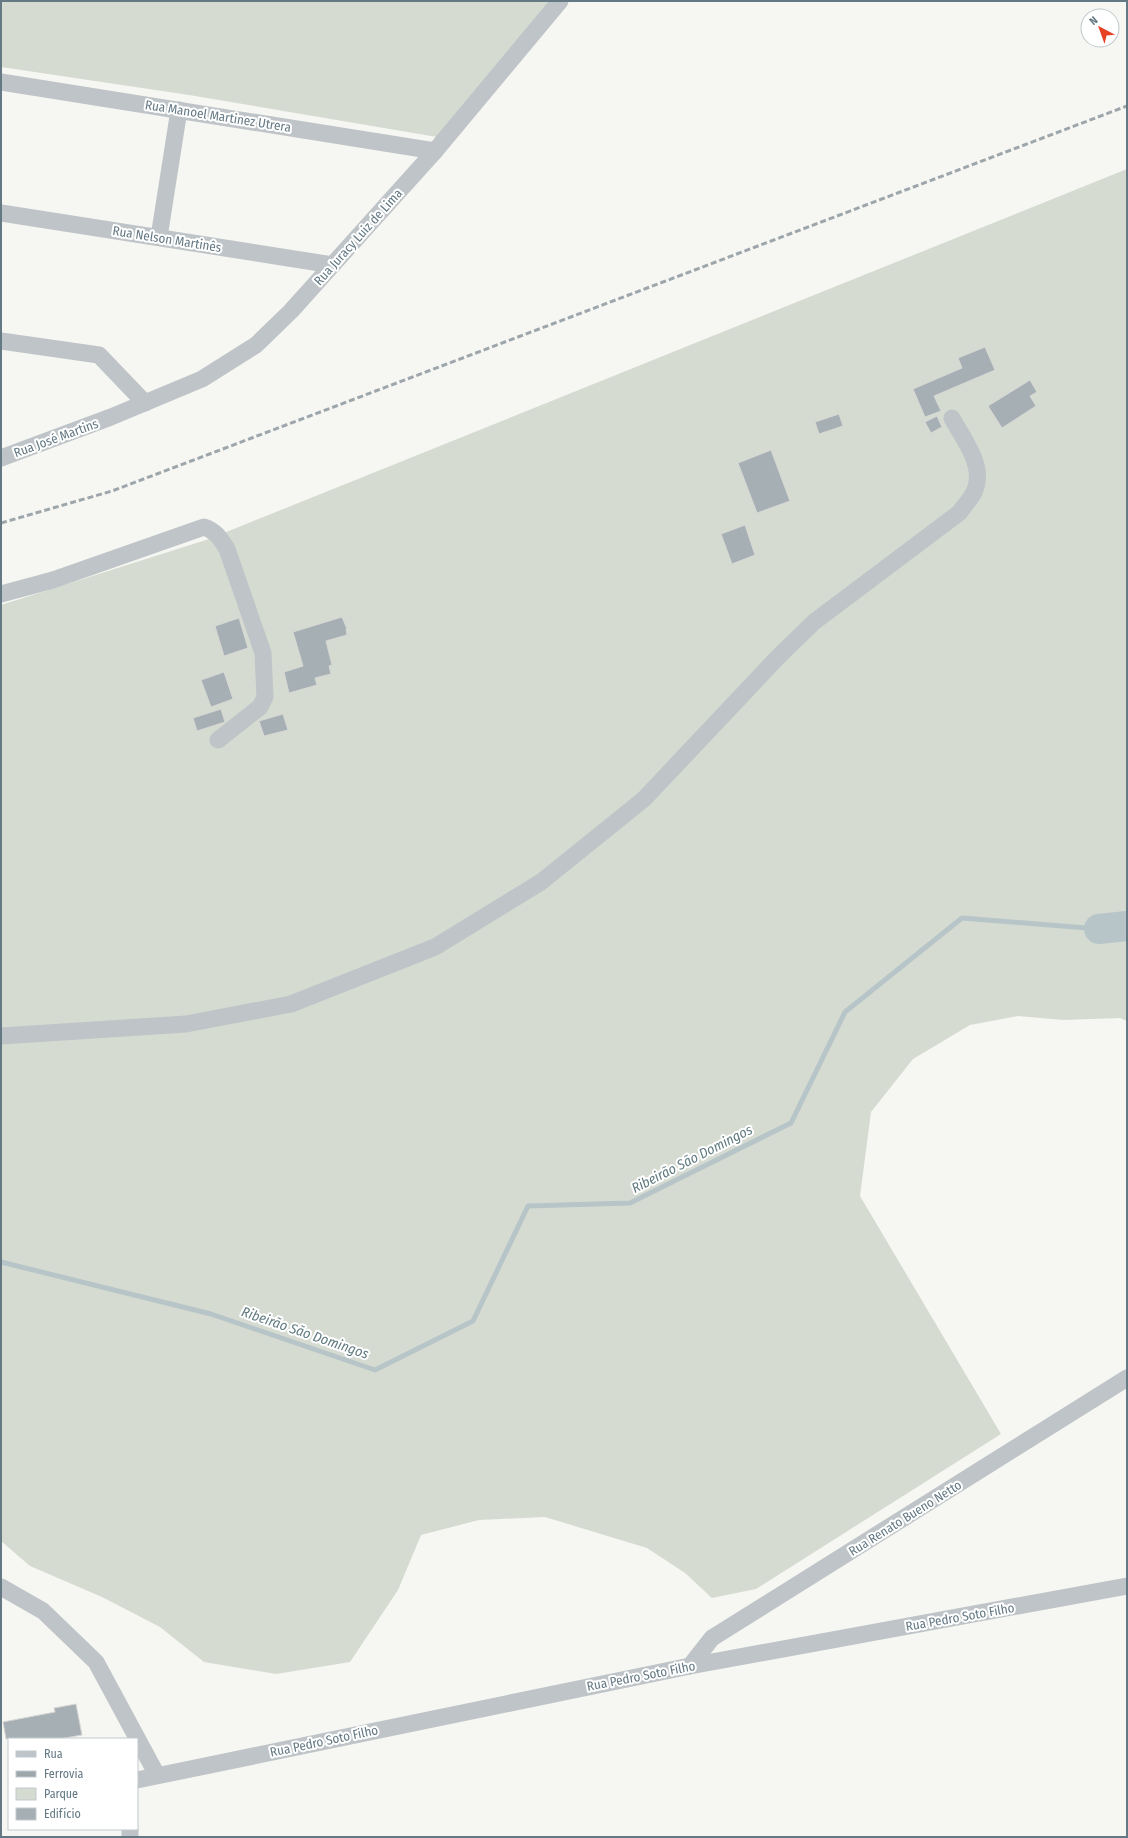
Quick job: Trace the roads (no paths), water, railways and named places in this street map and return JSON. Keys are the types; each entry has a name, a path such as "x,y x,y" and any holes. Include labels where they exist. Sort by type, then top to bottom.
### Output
{"street":[{"name":"Rua Juracy Luiz de Lima","path":"111,417 202,379 256,345 291,311 435,151 560,1"},
{"name":"Rua Manoel Martinez Utrera","path":"1,82 435,151"},
{"path":"159,238 179,110"},
{"name":"Rua Nelson Martinês","path":"1,213 333,265"},
{"path":"1,341 99,355 146,403"},
{"name":"Rua José Martins","path":"1,458 111,417"},
{"path":"1,1036 186,1024 291,1004 435,946 541,882 644,799 814,622 959,513 975,490 978,473 973,457 952,418"},
{"path":"1,594 54,580 204,527 212,530 220,537 227,549 263,653 265,697 260,707 218,740"},
{"name":"Rua Renato Bueno Netto","path":"690,1666 712,1638 1127,1378"},
{"name":"Rua Pedro Soto Filho","path":"138,1780 690,1666 1127,1586"},
{"path":"1,1587 43,1611 96,1662 137,1738"},
{"path":"138,1740 157,1775"}],"waterway":[{"name":"Ribeirão São Domingos","path":"1,1262 211,1314 375,1370 473,1321 528,1206 630,1203 791,1123 845,1012 962,918 1099,929"},
{"path":"1099,929 1127,926"}],"railway":[{"path":"1,523 112,491 1127,106"}]}
